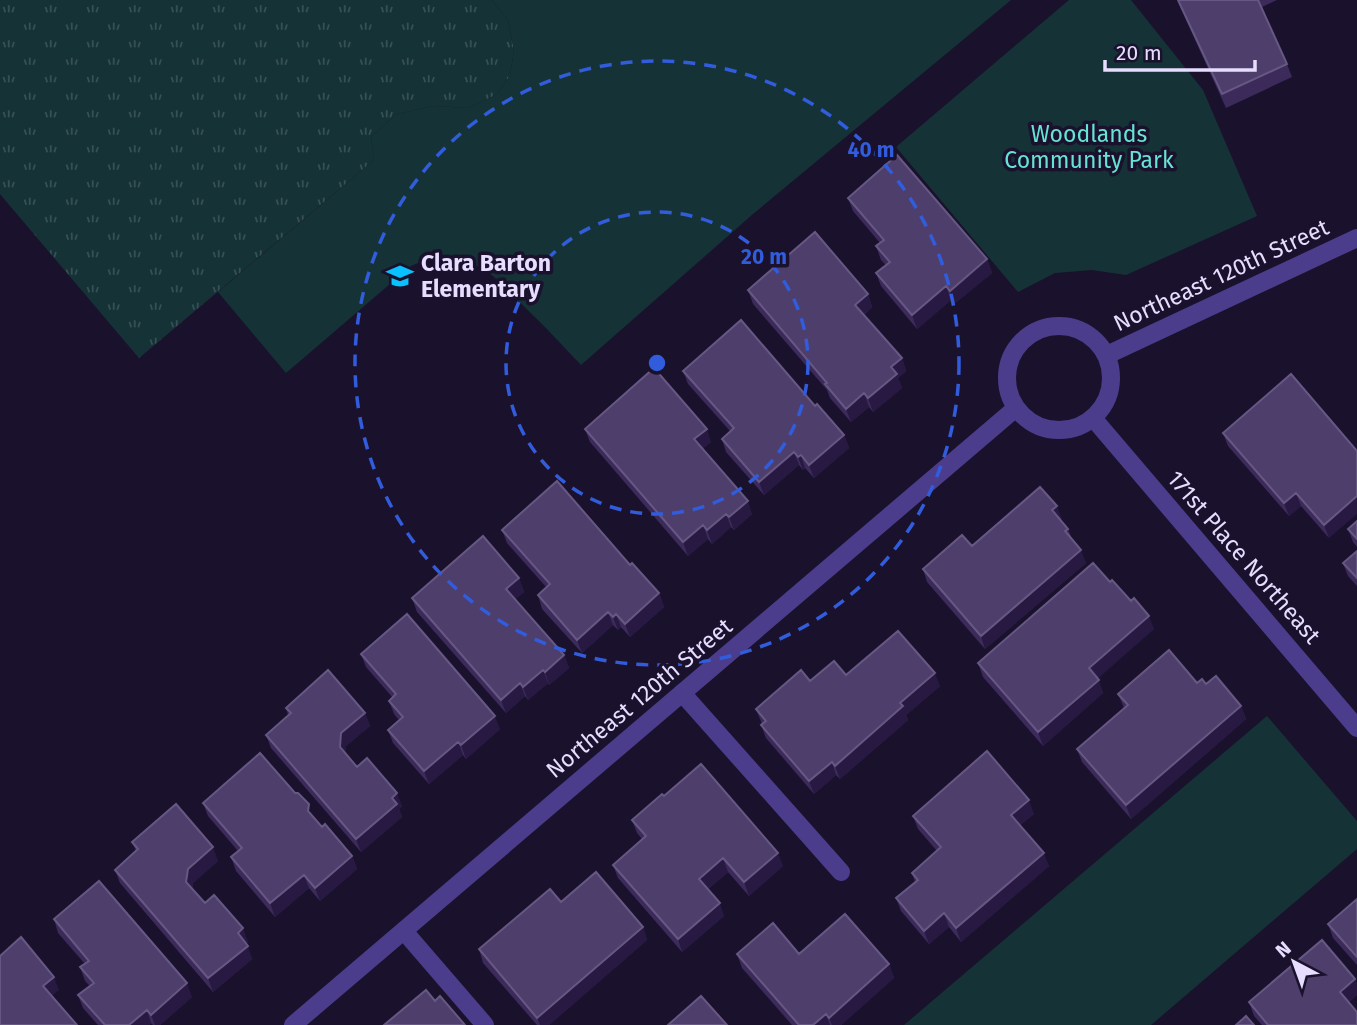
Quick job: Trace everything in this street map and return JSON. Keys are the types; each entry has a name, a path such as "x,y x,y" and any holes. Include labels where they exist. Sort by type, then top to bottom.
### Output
{"street":[{"name":"Northeast 120th Street","path":"1107,355 1357,238"},
{"path":"1050,327 1083,331 1097,342 1107,355 1111,372 1110,389 1104,405 1093,418 1078,427 1061,431 1044,428 1028,420 1016,408 1009,393 1007,375 1011,358 1020,344 1033,333 1050,327"},
{"name":"Northeast 120th Street","path":"293,1025 1016,408"},
{"name":"171st Place Northeast","path":"1093,418 1357,728"},
{"path":"682,693 841,872"},
{"path":"404,931 485,1025"}],"green space":[{"path":"0,0 492,0 508,20 514,50 510,76 496,95 468,108 433,106 397,114 371,137 374,160 139,358 0,194"},
{"path":"492,0 1011,0 753,214 581,365 493,276 469,261 448,256 430,258 411,266 286,373 218,292 374,160 371,137 397,114 433,106 468,108 496,95 510,76 514,50 508,20"},
{"name":"Woodlands Community Park","path":"1069,0 1131,0 1203,90 1257,216 1126,275 1092,270 1055,273 1018,292 896,147"},
{"path":"1267,716 1357,821 1357,849 1151,1025 904,1025"}],"building":[{"path":"1178,0 1258,0 1287,64 1222,94"},
{"path":"897,155 987,259 950,291 946,286 912,315 876,273 890,262 876,246 884,240 848,198"},
{"path":"815,232 868,294 855,305 902,358 891,367 897,374 868,398 864,393 846,409 748,290"},
{"path":"741,320 815,406 817,404 844,435 809,465 801,455 798,457 794,452 759,482 722,439 734,428 683,371"},
{"path":"654,368 707,429 694,439 748,501 707,530 703,525 683,542 585,429"},
{"path":"1291,374 1357,451 1357,496 1324,525 1296,493 1284,503 1223,433"},
{"path":"557,481 630,565 632,563 659,593 625,624 616,614 613,617 608,612 577,640 538,595 550,584 502,530"},
{"path":"1040,487 1057,506 1052,510 1081,550 981,636 923,569 962,535 972,546"},
{"path":"1357,521 1357,539 1348,529"},
{"path":"483,536 519,578 506,589 564,655 523,687 520,683 501,700 412,598"},
{"path":"1357,551 1357,578 1343,563"},
{"path":"1093,563 1131,601 1134,598 1149,616 1089,668 1099,680 1038,732 978,663"},
{"path":"407,614 495,716 461,745 458,742 424,771 388,730 403,717 389,701 396,694 361,654"},
{"path":"898,631 935,673 900,703 903,706 835,766 832,762 809,781 761,725 766,721 756,709 801,670 810,681 834,661 846,675"},
{"path":"1169,650 1197,683 1202,679 1206,684 1216,676 1241,706 1126,805 1077,749 1128,705 1118,694"},
{"path":"328,670 365,713 341,733 340,747 357,767 367,758 397,793 392,798 397,804 356,839 266,735 291,713 286,708"},
{"path":"987,751 1029,800 1011,815 1044,853 956,928 944,913 924,931 896,898 918,880 912,873 941,847 913,816"},
{"path":"260,753 295,793 309,804 308,811 322,827 325,824 352,856 315,888 304,875 270,903 231,857 242,848 203,803"},
{"path":"701,764 778,853 744,882 723,858 699,879 720,903 678,939 613,865 646,836 632,820"},
{"path":"176,804 213,847 188,869 186,882 205,903 214,895 243,928 238,933 248,946 208,978 115,870 138,849 132,842"},
{"path":"596,872 643,927 537,1018 479,949 550,889 561,902"},
{"path":"99,881 187,983 151,1015 147,1010 129,1025 105,1025 78,995 94,983 80,967 89,961 54,919"},
{"path":"1357,899 1357,957 1328,924"},
{"path":"845,914 889,964 829,1018 826,1014 813,1025 799,1025 737,954 773,923 799,954"},
{"path":"21,937 54,977 43,986 77,1025 0,1025 0,956"},
{"path":"1322,940 1355,979 1340,992 1357,1012 1357,1025 1268,1025 1249,1002"},
{"path":"426,990 435,1001 440,996 465,1025 384,1025"},
{"path":"701,996 727,1025 668,1025"},
{"path":"1246,1016 1254,1025 1236,1025"}],"place":[{"name":"Clara Barton Elementary","path":"400,276"}]}
